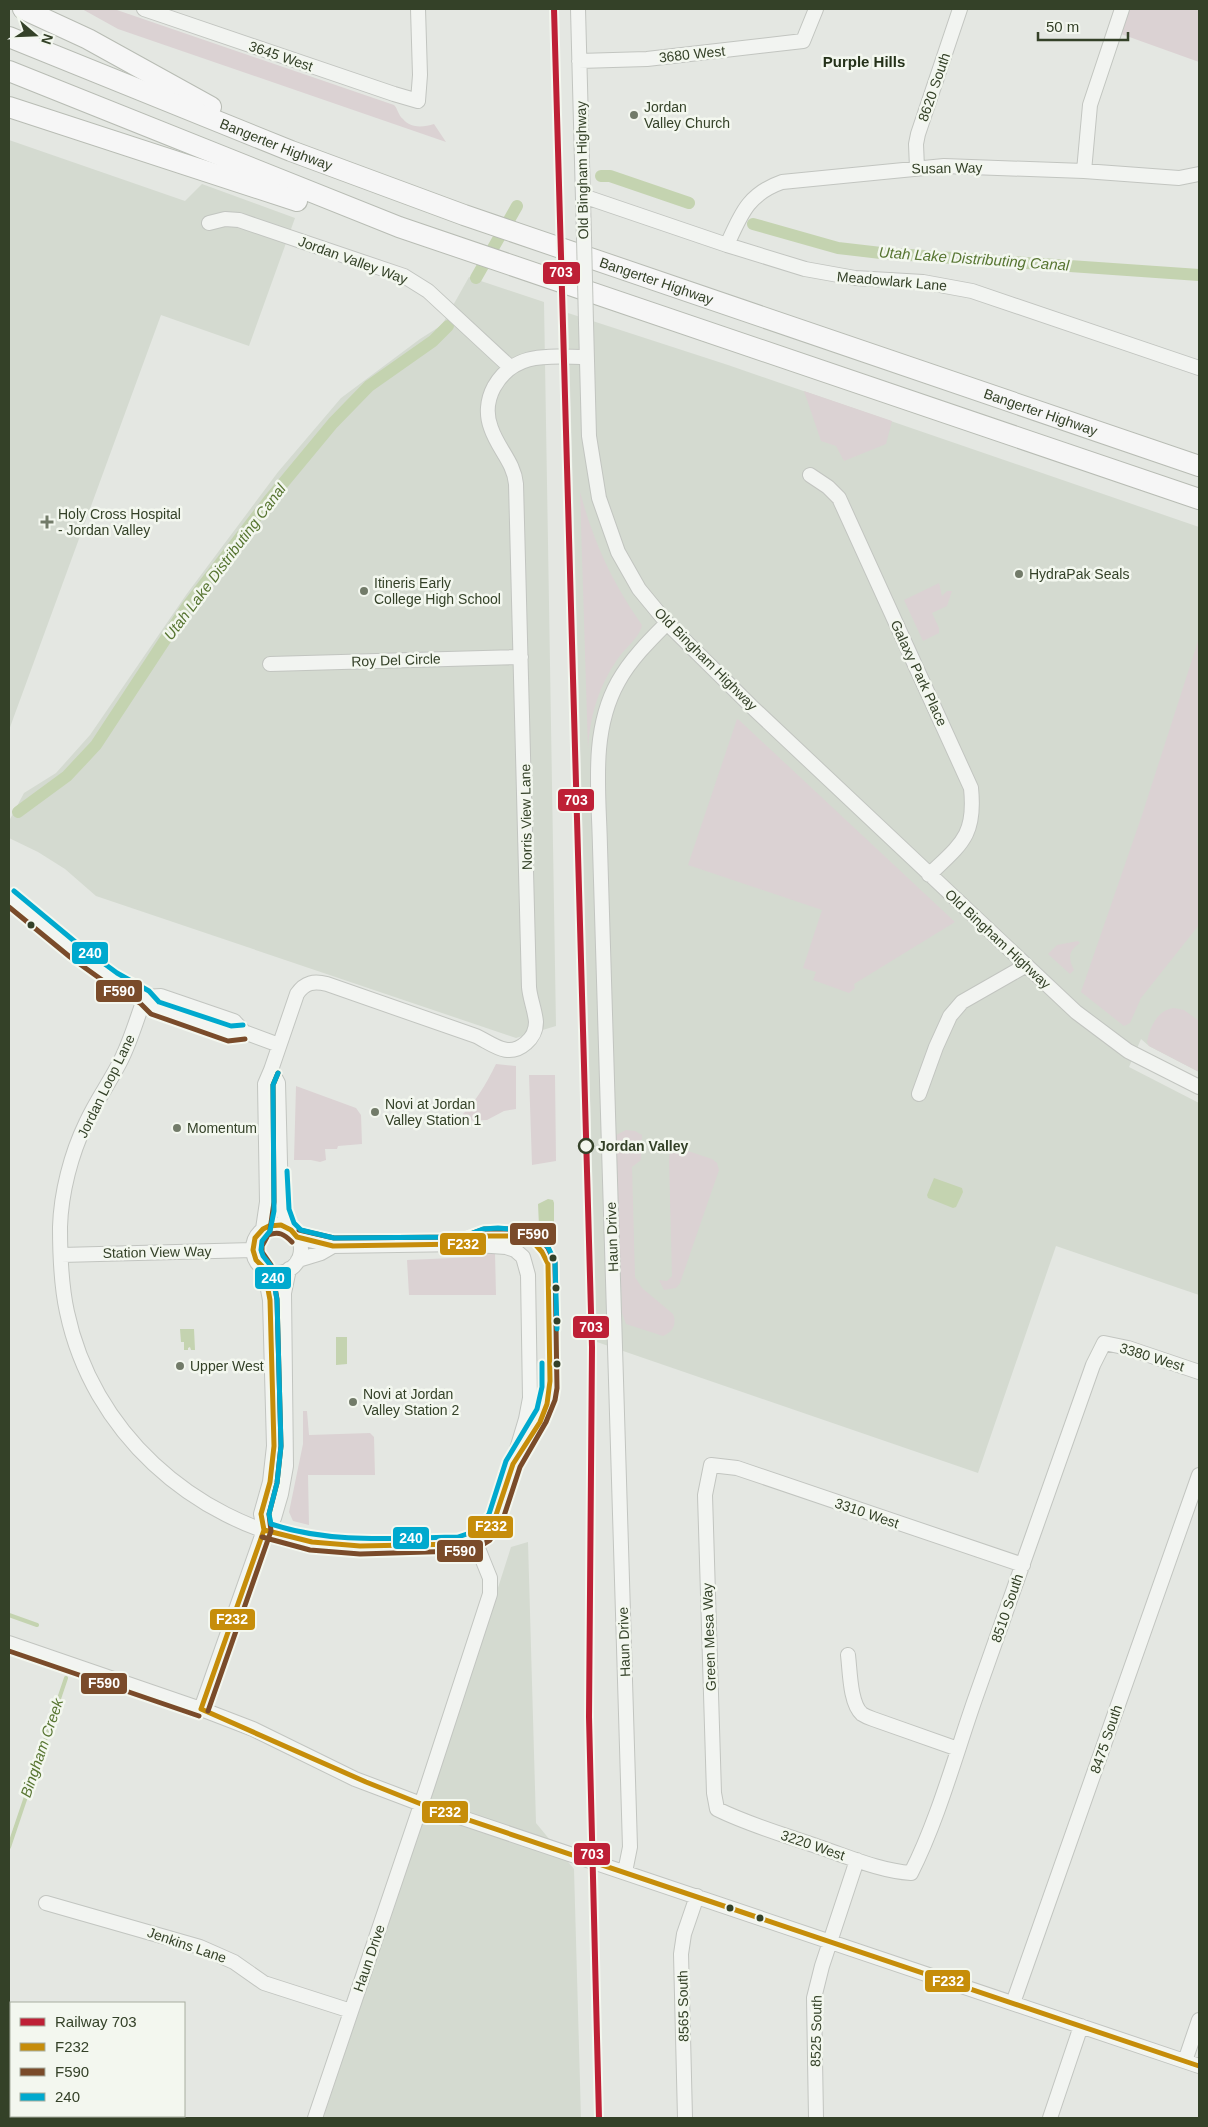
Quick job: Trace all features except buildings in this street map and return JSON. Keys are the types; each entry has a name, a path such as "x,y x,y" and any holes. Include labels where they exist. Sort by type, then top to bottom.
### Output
{"highway":[{"path":"23,9 88,39 291,151"},
{"name":"Bangerter Highway","path":"9,37 291,151 464,215 1199,466"},
{"path":"9,71 272,178 400,227 1199,499"},
{"path":"9,106 340,215 370,216"}],"street":[{"name":"3645 West","path":"144,9 418,101 420,75 418,9"},
{"name":"Old Bingham Highway","path":"578,9 589,436 599,498 618,552 639,588 667,623 1025,966 1101,1032 1140,1058 1199,1087"},
{"name":"3680 West","path":"579,61 646,58 803,41 816,9"},
{"name":"8620 South","path":"917,168 916,144 918,134 960,9"},
{"path":"1084,171 1090,105 1122,9"},
{"name":"Susan Way","path":"727,245 742,212 751,200 772,186 782,182 944,166 1084,171 1179,178 1199,174"},
{"name":"Meadowlark Lane","path":"583,196 727,245 805,269 836,276 923,282 972,291 1199,368"},
{"name":"Jordan Valley Way","path":"209,223 225,219 239,220 404,276 428,291 510,367"},
{"path":"510,367 533,358 587,357"},
{"name":"Norris View Lane","path":"279,1045 296,994 307,984 322,983 476,1036 502,1050 516,1050 530,1039 535,1031 536,1020 529,987 515,479 512,466 491,430 488,413 492,392 501,376 510,367"},
{"name":"Galaxy Park Place","path":"810,474 839,498 972,788 973,808 970,827 962,842 929,875"},
{"name":"Haun Drive","path":"625,1872 630,1847 600,857 599,754 602,724 609,701 618,682 632,661 667,623"},
{"name":"Roy Del Circle","path":"270,664 521,657"},
{"path":"9,897 95,967 145,997 161,996 234,1021 244,1032 279,1045 265,1084 268,1202 263,1230"},
{"path":"919,1094 936,1047 950,1016 962,1002 1025,966"},
{"name":"Jordan Loop Lane","path":"145,997 121,1060 86,1124 76,1148 64,1195 60,1225 62,1288 73,1337 93,1382 117,1422 148,1459 180,1487 224,1514 264,1530 296,1540 340,1546 459,1544 475,1541"},
{"path":"201,1709 264,1530 274,1518 286,1466 284,1299 285,1287 300,1252 281,1202 278,1083 271,1070"},
{"path":"332,1246 280,1272 272,1272 264,1268 256,1260 253,1250 256,1238 263,1230 275,1225 332,1246 463,1244 498,1246 515,1250 526,1262 530,1388 528,1409 496,1517 485,1534 475,1541"},
{"name":"Station View Way","path":"61,1255 253,1250"},
{"path":"264,1268 270,1300 274,1441 270,1482 261,1514 264,1530"},
{"name":"3380 West","path":"1104,1343 1128,1348 1199,1372"},
{"name":"8510 South","path":"912,1873 958,1749 1092,1365 1104,1343"},
{"name":"3310 West","path":"711,1465 737,1468 1022,1565"},
{"name":"Green Mesa Way","path":"711,1465 705,1495 714,1793 717,1809"},
{"name":"8475 South","path":"1013,2003 1199,1475"},
{"name":"Haun Drive","path":"315,2118 490,1594 490,1578 475,1541"},
{"path":"9,1643 201,1709 253,1729 355,1779 421,1804 1199,2066"},
{"path":"848,1655 855,1705 862,1713 873,1720 958,1749"},
{"name":"3220 West","path":"717,1809 736,1818 857,1860 896,1872 912,1873"},
{"name":"8525 South","path":"816,2118 814,1998 830,1941 857,1860"},
{"name":"8565 South","path":"685,2118 681,1954 684,1934 697,1896"},
{"name":"Jenkins Lane","path":"46,1903 206,1949 234,1962 264,1983 351,2011"},
{"path":"1185,2061 1199,2020"},
{"path":"1050,2118 1081,2026"}],"shaded area":[{"path":"82,9 114,9 394,105 401,117 414,126 434,124 446,142 118,29"},
{"path":"1130,9 1199,9 1199,62 1121,34"},
{"name":"Holy Cross Hospital - Jordan Valley","path":"9,140 185,201 202,184 295,218 249,346 161,315 9,730"},
{"path":"469,277 544,302 556,1026 516,1038 96,896 65,869 38,852 9,838 9,821 24,793 56,773 90,735 186,595 278,472 341,398 420,339 442,325"},
{"path":"568,313 728,365 1199,527 1199,1072 1149,1046 1141,1039 1129,1067 1199,1103 1199,1295 1056,1246 978,1473 597,1342"},
{"path":"804,391 892,421 886,444 844,461 836,446 821,441"},
{"path":"580,492 591,528 605,562 642,625 636,638 622,653 612,668 601,689 593,712 588,749"},
{"path":"939,583 942,596 947,591 952,591 947,606 932,613 939,628 939,633 923,641 904,600"},
{"path":"1199,638 1199,837 1197,840 1199,853 1199,925 1141,998 1130,1023 1124,1026 1081,992 1142,815"},
{"path":"737,719 955,922 854,984 855,988 849,993 813,980 816,972 803,968 822,910 688,865"},
{"path":"1078,941 1080,943 1073,949 1070,955 1074,970 1070,974 1048,954 1057,945"},
{"path":"1174,1008 1184,1010 1199,1021 1199,1072 1149,1046 1147,1042 1155,1020 1163,1012"},
{"path":"496,1064 516,1066 516,1109 504,1111 487,1120 462,1121 459,1118 480,1093"},
{"path":"529,1075 555,1075 556,1161 532,1165"},
{"path":"296,1086 356,1108 361,1115 362,1144 338,1146 337,1149 325,1149 326,1160 320,1162 294,1160"},
{"path":"626,1130 635,1131 642,1135 641,1160 632,1167 635,1277 642,1288 673,1314 675,1321 673,1327 663,1336 626,1324 622,1313 616,1135"},
{"path":"673,1146 712,1159 717,1163 719,1170 680,1283 676,1288 664,1290 659,1280 667,1281 672,1276 669,1159 670,1147"},
{"path":"934,1178 962,1188 963,1192 956,1207 953,1208 928,1198 927,1195"},
{"path":"548,1199 553,1200 554,1203 554,1232 539,1226 538,1204"},
{"path":"485,1252 495,1252 496,1295 409,1295 407,1260 475,1257"},
{"path":"180,1329 194,1329 195,1350 191,1350 190,1347 188,1350 184,1350"},
{"path":"336,1337 347,1337 347,1364 336,1365"},
{"path":"303,1411 307,1411 309,1435 370,1433 374,1437 375,1475 308,1475 309,1525 293,1521 289,1512 303,1444"},
{"path":"528,1542 536,1823 574,1869 581,2118 323,2118 424,1819 511,1547"}],"waterway":[{"name":"Utah Lake Distributing Canal","path":"601,176 610,176 689,203"},
{"name":"Utah Lake Distributing Canal","path":"476,278 517,206"},
{"name":"Utah Lake Distributing Canal","path":"753,224 838,248 881,253 1199,275"},
{"name":"Utah Lake Distributing Canal","path":"18,812 67,776 96,745 186,608 270,499 333,423 369,386 433,341 448,326"},
{"name":"Bingham Creek","path":"9,1615 37,1625"},
{"name":"Bingham Creek","path":"9,1847 66,1678"}],"rail line":[{"name":"703","path":"554,9 592,1347 589,1717 599,2118"}],"transit line":[{"name":"240","path":"14,891 79,945 117,973 149,991 159,1002 231,1026 243,1025"},
{"name":"F590","path":"9,907 70,957 109,985 140,1003 151,1014 228,1041 245,1039"},
{"name":"F590","path":"270,1230 274,1202 273,1085 278,1073"},
{"name":"240","path":"278,1073 273,1085 274,1211 270,1231 262,1241 261,1250 271,1266 277,1300 281,1446 277,1483 269,1514 271,1524 317,1535 387,1539 458,1537 476,1531 489,1514 506,1461 537,1409 542,1387 542,1363"},
{"name":"240","path":"287,1171 289,1209 294,1223 301,1230 334,1238 462,1237 483,1229 498,1228 521,1230 535,1235 548,1247 555,1262 557,1329"},
{"name":"F232","path":"281,1225 291,1230 297,1237 333,1246 463,1244 485,1236 514,1236 527,1239 542,1252 548,1264 550,1381 547,1404 540,1422 513,1464 493,1524 480,1538 459,1544 360,1546 312,1542 264,1530 261,1514 270,1482 274,1446 270,1300 264,1268 256,1260 253,1250 255,1238 263,1229 269,1226 281,1225"},
{"name":"F590","path":"262,1537 310,1550 360,1554 460,1551 477,1548 490,1540 503,1519 520,1467 546,1422 555,1400 557,1388 555,1263 548,1248 540,1238 529,1232 515,1229 484,1229 462,1237 334,1238 299,1230"},
{"name":"F590","path":"208,1711 271,1531 269,1514 277,1483 281,1446 277,1299 271,1265 262,1252 262,1246 268,1235 275,1233 284,1235 292,1242"},
{"name":"F232","path":"201,1709 264,1530"},
{"name":"F590","path":"9,1651 199,1716"},
{"name":"F232","path":"201,1709 366,1782 421,1804 1199,2066"}],"place":[{"name":"Jordan Valley Church","path":"634,115"},
{"name":"Holy Cross Hospital - Jordan Valley","path":"47,522"},
{"name":"HydraPak Seals","path":"1019,574"},
{"name":"Itineris Early College High School","path":"364,591"},
{"name":"Novi at Jordan Valley Station 1","path":"375,1112"},
{"name":"Momentum","path":"177,1128"},
{"name":"Jordan Valley","path":"586,1146"},
{"name":"Upper West","path":"180,1366"},
{"name":"Novi at Jordan Valley Station 2","path":"353,1402"}],"district":[{"name":"Purple Hills","path":"864,62"}]}
